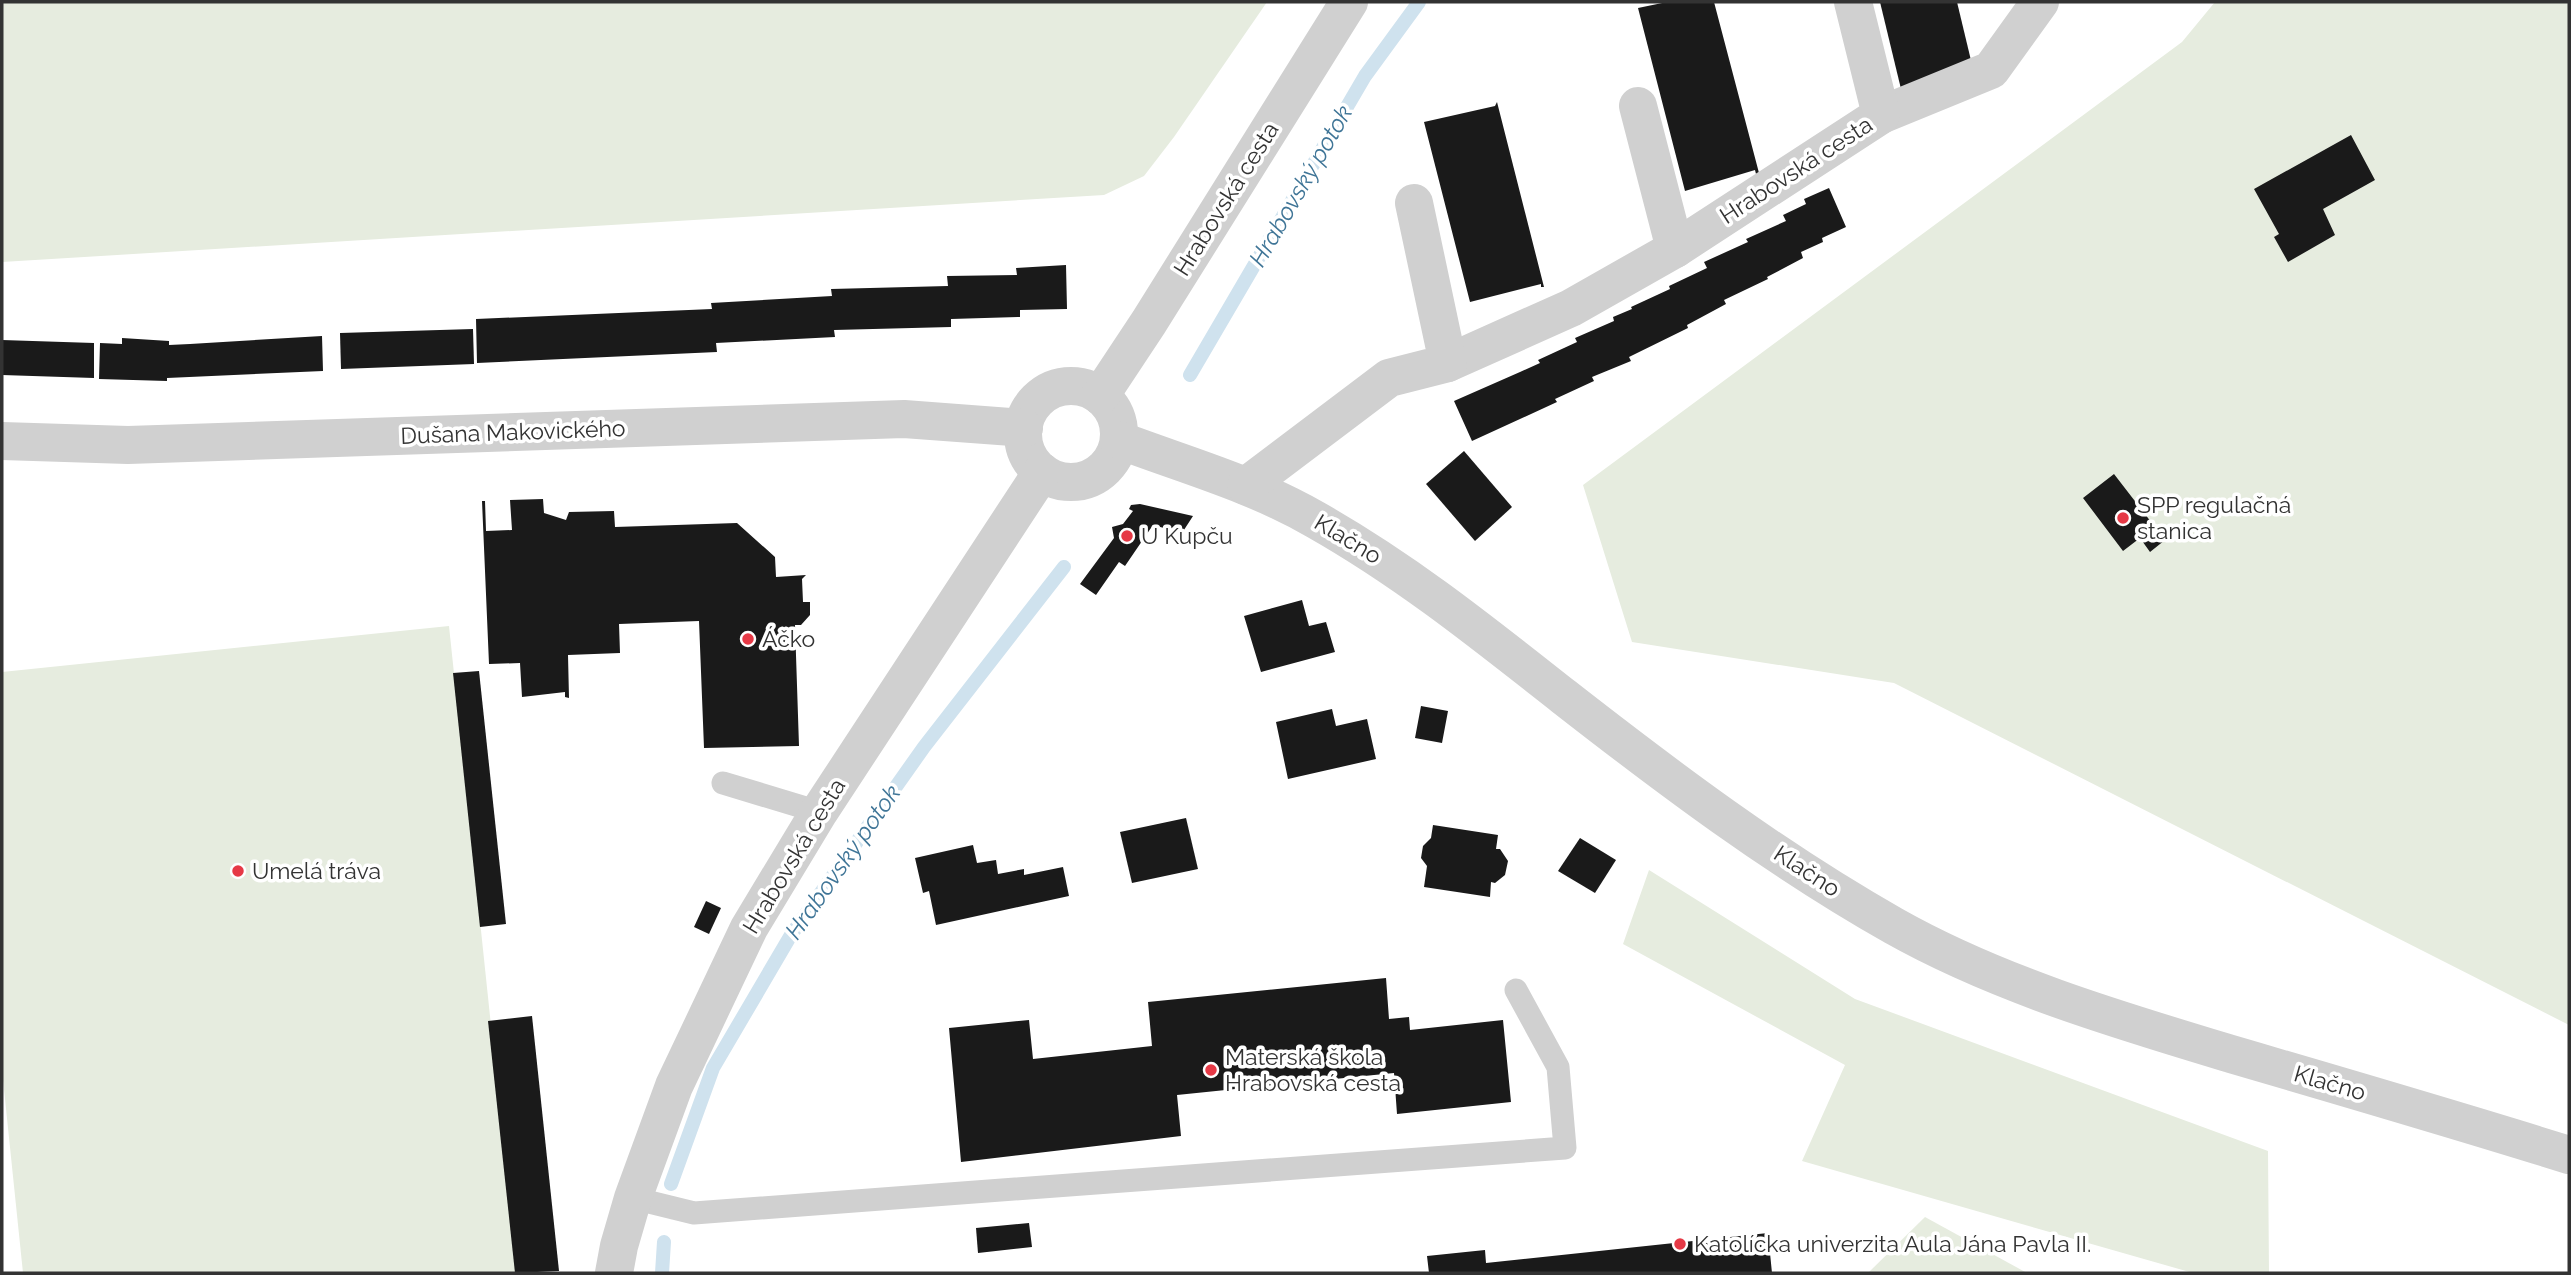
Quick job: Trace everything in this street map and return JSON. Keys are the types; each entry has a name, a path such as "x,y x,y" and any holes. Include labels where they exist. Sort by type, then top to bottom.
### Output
{"street":[{"name":"Hrabovská cesta","path":"1100,396 1349,2"},
{"name":"Hrabovská cesta","path":"1853,2 1881,115"},
{"name":"Hrabovská cesta","path":"1247,486 1389,378 1448,363 1571,308 1675,249 1881,115 1991,70 2040,2"},
{"path":"1638,106 1675,249"},
{"path":"1414,203 1448,363"},
{"path":"1069,386 1086,388 1100,396 1111,408 1118,423 1119,439 1114,456 1104,469 1090,478 1073,482 1057,480 1042,472 1031,460 1024,444 1028,412 1038,399 1053,390 1069,386"},
{"name":"Dušana Makovického","path":"2,441 128,445 905,419 1024,428"},
{"name":"Klačno","path":"1119,439 1247,486 1314,518 1382,560 1459,612 1646,760 1814,878 1897,928 2002,976 2123,1021 2569,1155"},
{"name":"Hrabovská cesta","path":"614,1273 633,1198 674,1086 749,928 819,812 1042,472"}],"lane":[{"path":"723,783 819,812"},
{"path":"633,1198 694,1213 1564,1147 1558,1067 1517,990"}],"shaded area":[{"path":"2,2 1267,2 1144,176 1104,195 2,262"},
{"path":"2215,2 2569,2 2569,1025 1894,683 1632,642 1583,485 2182,42"},
{"name":"Umelá tráva","path":"449,626 517,1273 23,1273 2,1070 2,672"},
{"path":"1649,870 1855,999 2268,1151 2269,1273 2193,1273 1802,1161 1845,1065 1623,944"},
{"path":"1925,1217 2027,1273 1868,1273"}],"building":[{"path":"1667,2 1714,2 1759,173 1756,174 1755,170 1685,191 1638,8"},
{"path":"1880,2 1957,2 1974,73 1901,89"},
{"path":"1497,102 1544,287 1541,287 1541,284 1470,302 1424,122 1495,106"},
{"path":"2351,135 2375,180 2323,209 2335,235 2288,262 2274,237 2279,234 2254,189"},
{"path":"1829,188 1846,227 1801,252 1803,258 1767,277 1768,279 1724,300 1726,304 1687,325 1688,328 1629,357 1631,361 1592,377 1594,381 1555,399 1557,402 1472,441 1454,401 1540,363 1538,360 1577,342 1575,338 1614,321 1613,317 1707,268 1704,262 1786,221 1783,215 1806,204 1804,199"},
{"path":"1066,265 1067,309 1020,310 1020,317 951,319 951,327 834,330 835,337 716,343 717,352 477,363 476,319 712,309 711,303 832,296 831,289 948,286 947,276 1017,275 1016,268"},
{"path":"473,329 474,364 341,369 340,333"},
{"path":"322,336 323,371 167,378 167,381 99,379 100,343 122,344 122,338 169,341 169,345"},
{"path":"2,340 94,343 94,378 2,375"},
{"path":"1464,451 1512,507 1475,541 1426,484"},
{"name":"SPP regulačná stanica","path":"2114,474 2165,540 2150,552 2140,538 2123,551 2083,498"},
{"name":"Áčko","path":"543,499 544,513 566,520 569,512 614,511 615,527 737,523 775,557 776,577 806,575 802,579 803,602 810,602 810,615 801,625 795,625 799,746 704,748 699,621 619,624 620,653 568,655 569,698 565,697 565,692 522,697 520,663 489,664 482,501 485,501 486,531 512,530 510,500"},
{"path":"1140,504 1193,516 1182,533 1153,525 1125,566 1119,562 1096,595 1080,584 1114,538 1112,527 1123,524 1133,511 1129,509 1131,505"},
{"path":"1302,600 1309,626 1326,622 1335,652 1261,672 1244,616"},
{"path":"479,671 506,924 480,927 453,673"},
{"path":"1421,706 1448,711 1442,743 1415,738"},
{"path":"1332,709 1336,726 1367,719 1376,759 1288,779 1276,722"},
{"path":"1186,818 1198,869 1132,883 1120,832"},
{"path":"1433,825 1498,835 1496,849 1500,849 1508,861 1505,875 1495,883 1491,882 1490,897 1424,887 1427,866 1421,858 1423,846 1431,838"},
{"path":"1580,838 1616,860 1595,893 1558,871"},
{"path":"973,845 977,863 996,860 998,874 1024,869 1024,875 1063,867 1069,896 936,925 929,891 923,893 915,858"},
{"path":"706,901 721,908 709,934 694,927"},
{"path":"1386,978 1389,1019 1409,1017 1410,1030 1503,1020 1511,1102 1397,1114 1394,1073 1177,1095 1181,1136 961,1162 949,1028 1029,1020 1033,1059 1152,1046 1148,1002"},
{"path":"532,1016 559,1271 515,1273 488,1021"},
{"path":"1029,1223 1032,1247 978,1253 976,1228"},
{"name":"Katolícka univerzita Aula Jána Pavla II.","path":"1768,1233 1772,1273 1429,1273 1427,1256 1485,1250 1486,1263"}],"waterway":[{"name":"Hrabovský potok","path":"1190,375 1365,76 1419,2"},
{"name":"Hrabovský potok","path":"671,1184 713,1068 791,935 924,747 1064,567"},
{"name":"Hrabovský potok","path":"662,1273 664,1242"}],"place":[{"name":"SPP regulačná stanica","path":"2123,518"},
{"name":"U Kupču","path":"1127,536"},
{"name":"Áčko","path":"748,639"},
{"name":"Umelá tráva","path":"238,871"},
{"name":"Materská škola Hrabovská cesta","path":"1211,1070"},
{"name":"Katolícka univerzita Aula Jána Pavla II.","path":"1680,1244"}]}
